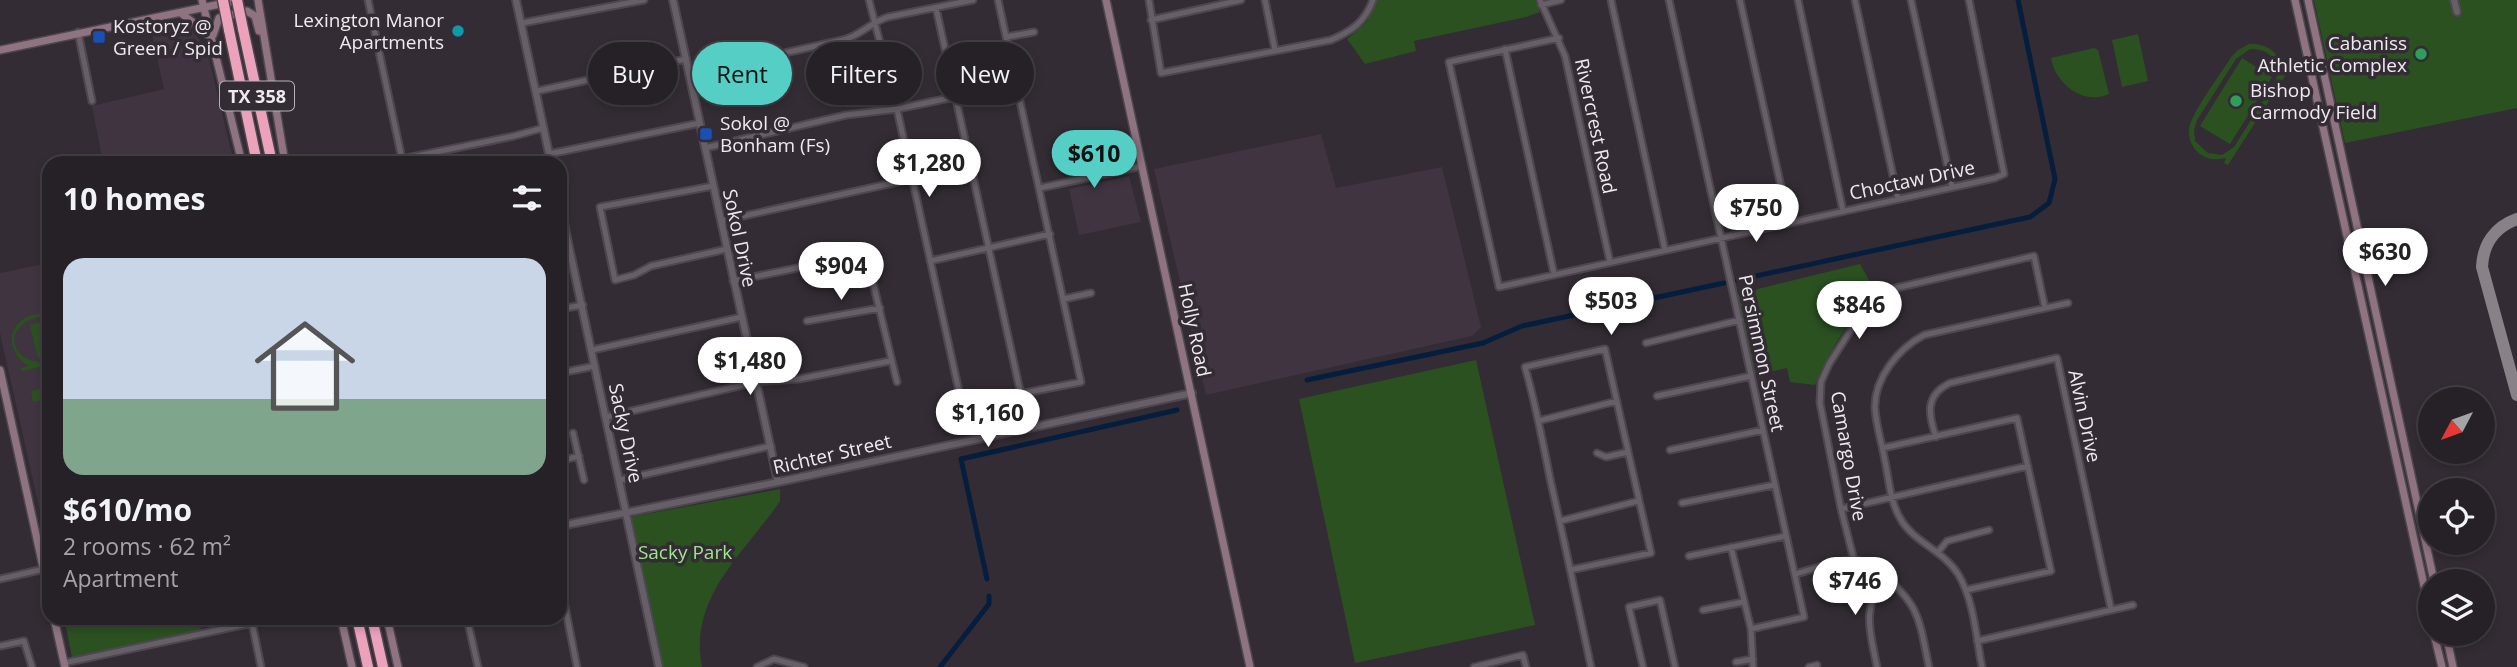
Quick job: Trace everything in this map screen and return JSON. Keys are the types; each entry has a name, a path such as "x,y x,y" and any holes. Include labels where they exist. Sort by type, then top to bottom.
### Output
{"highway":[{"name":"TX 358","path":"223,0 256,156"},
{"name":"TX 358","path":"239,0 270,156"},
{"path":"359,625 368,667"},
{"path":"374,625 383,667"}],"main road":[{"path":"0,50 181,13 203,4 239,0"},
{"path":"258,0 284,156"},
{"name":"Holly Road","path":"1107,0 1251,667"},
{"path":"2295,0 2420,569"},
{"path":"2308,0 2431,569"},
{"path":"203,4 240,156"},
{"path":"212,40 219,18 247,11 255,16 272,83"},
{"path":"181,13 208,33 212,40"},
{"path":"0,370 42,560"},
{"path":"2407,511 2415,513 2425,557 2431,569"},
{"path":"56,625 65,665"},
{"path":"343,625 352,667"},
{"path":"389,625 398,667"},
{"path":"2437,646 2442,667"},
{"path":"2448,646 2453,667"}],"street":[{"path":"368,0 401,156"},
{"path":"516,0 549,154 700,123"},
{"path":"522,23 644,0"},
{"name":"Sokol Drive","path":"673,0 778,482"},
{"path":"869,0 897,109 962,405 1081,382 1021,105"},
{"path":"689,74 856,37 875,21 973,0"},
{"path":"998,0 1007,42"},
{"path":"1149,0 1161,73 1331,40 1347,34 1361,23 1373,0"},
{"path":"1151,20 1207,4 1241,0"},
{"path":"1265,0 1276,50"},
{"path":"1541,2 1562,0"},
{"path":"1611,0 1665,250"},
{"name":"Persimmon Street","path":"1669,0 1804,617 1751,629"},
{"path":"1740,0 1789,223"},
{"path":"1798,0 1843,211"},
{"path":"1855,0 1898,199"},
{"path":"1911,0 1952,187"},
{"name":"Choctaw Drive","path":"1505,50 1449,62 1499,287 2004,174 1969,0"},
{"path":"2454,0 2457,12"},
{"name":"Rivercrest Road","path":"1541,2 1565,56 1610,262"},
{"path":"936,8 943,42"},
{"path":"78,32 92,101"},
{"path":"1006,37 1034,32"},
{"path":"1554,274 1505,50 1559,38"},
{"path":"537,91 686,59"},
{"path":"705,148 845,115 936,101"},
{"path":"957,105 1028,427"},
{"path":"417,156 543,128"},
{"path":"1040,188 1143,166"},
{"path":"721,221 911,179"},
{"path":"713,186 600,207 615,280 652,266 727,249"},
{"path":"930,261 1050,234"},
{"name":"Sacky Drive","path":"567,238 659,667"},
{"path":"733,281 866,254 897,382"},
{"name":"Camargo Drive","path":"1854,560 1820,403 1821,382 1829,364 1871,302 1896,288 2034,256 2045,308"},
{"path":"1064,299 1091,293"},
{"path":"1982,667 1966,590 1950,563 1914,535 1900,519 1892,498 1875,405 1880,385 1904,347 1924,335 2068,303"},
{"path":"567,308 583,305"},
{"path":"807,321 880,308"},
{"path":"592,350 742,317"},
{"path":"1646,342 1740,320"},
{"path":"1570,570 1650,553 1605,349 1525,367 1591,667"},
{"name":"Alvin Drive","path":"1936,437 1929,416 1939,388 2057,358 2111,609"},
{"path":"606,417 756,382 799,379 890,361"},
{"path":"567,372 595,366"},
{"path":"1657,396 1751,376"},
{"name":"Richter Street","path":"567,525 1192,393"},
{"path":"1538,421 1617,401"},
{"path":"1883,449 2017,418 2051,571 1966,590"},
{"path":"1670,450 1763,430"},
{"path":"573,433 584,480"},
{"path":"620,480 771,446"},
{"path":"1597,453 1606,457 1628,452"},
{"path":"567,459 579,456"},
{"path":"1841,509 2028,466"},
{"path":"1682,503 1774,485"},
{"path":"1560,521 1638,501"},
{"path":"1938,552 1947,541 1989,530"},
{"path":"1689,556 1786,537"},
{"path":"1731,547 1751,629 1753,667"},
{"path":"1795,574 1854,560 1867,564 1912,603 1919,619 1929,667"},
{"path":"0,579 42,569"},
{"path":"1877,667 1868,615 1870,602 1885,577"},
{"path":"1643,667 1629,607 1660,600 1675,667"},
{"path":"1703,610 1743,602"},
{"path":"1977,641 2133,605"},
{"path":"567,617 577,667"},
{"path":"65,665 239,625"},
{"path":"253,625 261,667"},
{"path":"469,625 478,667"},
{"path":"0,646 24,641 32,667"},
{"path":"1475,667 1523,656 1526,667"},
{"path":"757,667 774,659 804,667"},
{"path":"1736,662 1753,659"},
{"path":"1809,667 1817,665"}],"shaded area":[{"path":"188,23 207,51 232,156 102,156 92,106 164,89 151,29"},
{"path":"1321,134 1336,188 1442,167 1481,327 1472,336 1206,395 1154,169"},
{"path":"1129,176 1141,222 1079,235 1069,189"},
{"path":"42,264 42,520 0,333 0,273"}],"green space":[{"path":"1377,0 1536,0 1540,12 1414,41 1416,51 1365,64 1347,39 1366,23"},
{"name":"Cabaniss Athletic Complex","path":"2314,0 2517,0 2517,108 2345,143"},
{"path":"2138,34 2148,81 2122,87 2112,40"},
{"path":"2249,44 2267,47 2275,53 2283,69 2286,65 2290,68 2228,165 2224,163 2226,158 2209,158 2197,152 2191,143 2189,129 2201,103 2238,50","holes":["2250,49 2257,49 2272,57 2277,67 2276,80 2234,147 2222,155 2208,153 2195,141 2197,120 2236,59"]},
{"path":"2094,48 2098,50 2109,94 2099,97 2080,94 2064,84 2051,58"},
{"name":"Bishop Carmody Field","path":"2242,58 2272,77 2230,144 2200,126"},
{"path":"1860,264 1875,291 1841,335 1815,385 1790,382 1787,368 1755,375 1737,294"},
{"path":"42,313 42,316 25,323 16,332 15,346 25,358 42,363 42,367 22,371 21,368 29,366 18,357 12,345 13,332 16,326 32,315"},
{"path":"42,322 42,358 38,359 30,325"},
{"path":"1476,360 1535,625 1355,663 1299,399"},
{"path":"42,389 42,400 33,402 31,391"},
{"name":"Sacky Park","path":"780,489 780,501 736,558 711,597 703,619 700,642 702,667 663,667 631,517"},
{"path":"65,625 204,625 198,631 72,657"}],"waterway":[{"path":"1737,280 2030,217 2049,203 2055,179 2018,0"},
{"path":"1307,380 1483,343 1522,326 1724,283"},
{"path":"987,579 961,459 1177,410"},
{"path":"940,667 989,604 989,596"}],"taxiway":[{"path":"2517,219 2502,227 2492,237 2485,251 2482,267 2517,395"}],"place":[{"name":"Lexington Manor Apartments","path":"458,31"},
{"name":"Kostoryz @ Green / Spid","path":"99,37"},
{"name":"Cabaniss Athletic Complex","path":"2421,54"},
{"name":"Bishop Carmody Field","path":"2236,101"},
{"name":"Sokol @ Bonham (Fs)","path":"706,134"}]}
